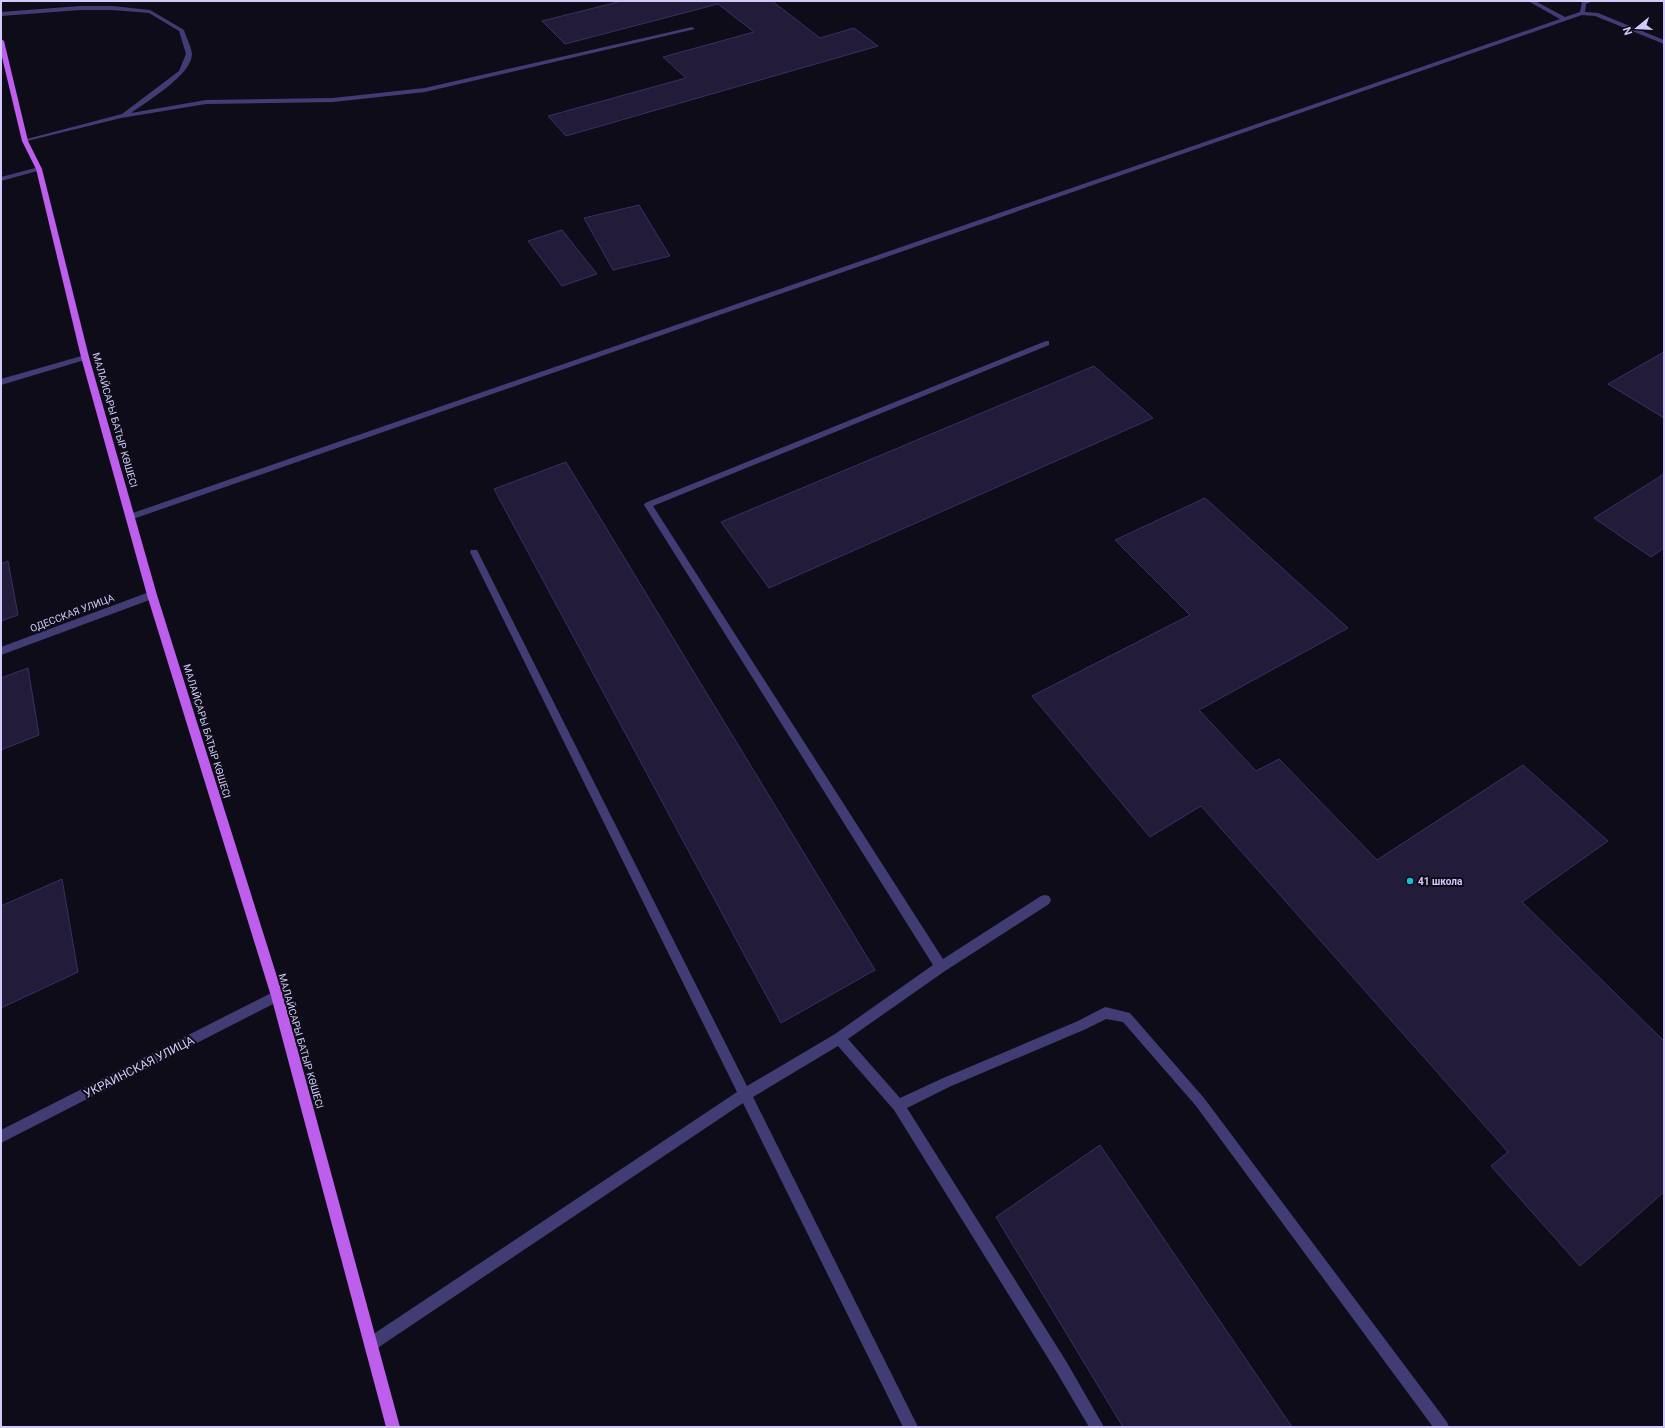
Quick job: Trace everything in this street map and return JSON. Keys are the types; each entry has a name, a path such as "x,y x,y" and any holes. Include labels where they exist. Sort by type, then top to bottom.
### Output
{"main road":[{"name":"МАЛАЙСАРЫ БАТЫР КӨШЕСІ","path":"1,41 25,141 39,169 85,357 152,595 277,996 393,1427"}],"street":[{"path":"1531,1 1554,12 1564,19"},
{"path":"1582,13 1584,3 1590,1"},
{"path":"1,14 80,8 112,8 150,12 181,30 189,54 182,72 161,89 121,116"},
{"path":"130,517 1582,13 1596,14 1664,42"},
{"path":"25,141 121,116 206,102 333,100 426,90 692,29"},
{"path":"1,179 39,169"},
{"path":"941,967 648,505 1046,343"},
{"path":"1,382 85,357"},
{"path":"474,552 911,1427"},
{"name":"ОДЕССКАЯ УЛИЦА","path":"1,651 152,595"},
{"path":"371,1344 746,1094 839,1038 941,967 1045,900"},
{"name":"УКРАИНСКАЯ УЛИЦА","path":"1,1137 277,996"},
{"path":"898,1106 945,1082 1082,1025 1104,1013 1126,1017 1200,1102 1442,1427"},
{"path":"839,1038 898,1106 1057,1359 1097,1427"}],"building":[{"path":"622,1 772,1 820,38 854,28 878,46 566,136 548,116 686,78 663,57 754,32 718,4 565,44 542,21"},
{"path":"639,205 670,256 613,270 584,218"},
{"path":"562,230 597,274 562,286 528,241"},
{"path":"1664,352 1664,418 1608,384"},
{"path":"1094,366 1153,418 769,588 721,522"},
{"path":"566,462 875,970 781,1023 494,489"},
{"path":"1664,474 1664,548 1651,557 1594,518"},
{"name":"41 школа","path":"1205,498 1348,628 1199,710 1256,771 1279,759 1377,860 1523,765 1608,841 1522,902 1664,1041 1664,1192 1580,1266 1491,1166 1508,1152 1201,806 1150,837 1032,696 1190,615 1115,540"},
{"path":"8,561 18,615 1,621 1,564"},
{"path":"28,668 39,735 1,750 1,678"},
{"path":"62,879 78,972 1,1008 1,906"},
{"path":"1100,1145 1292,1427 1123,1427 996,1217"}],"place":[{"name":"41 школа","path":"1410,881"}]}
